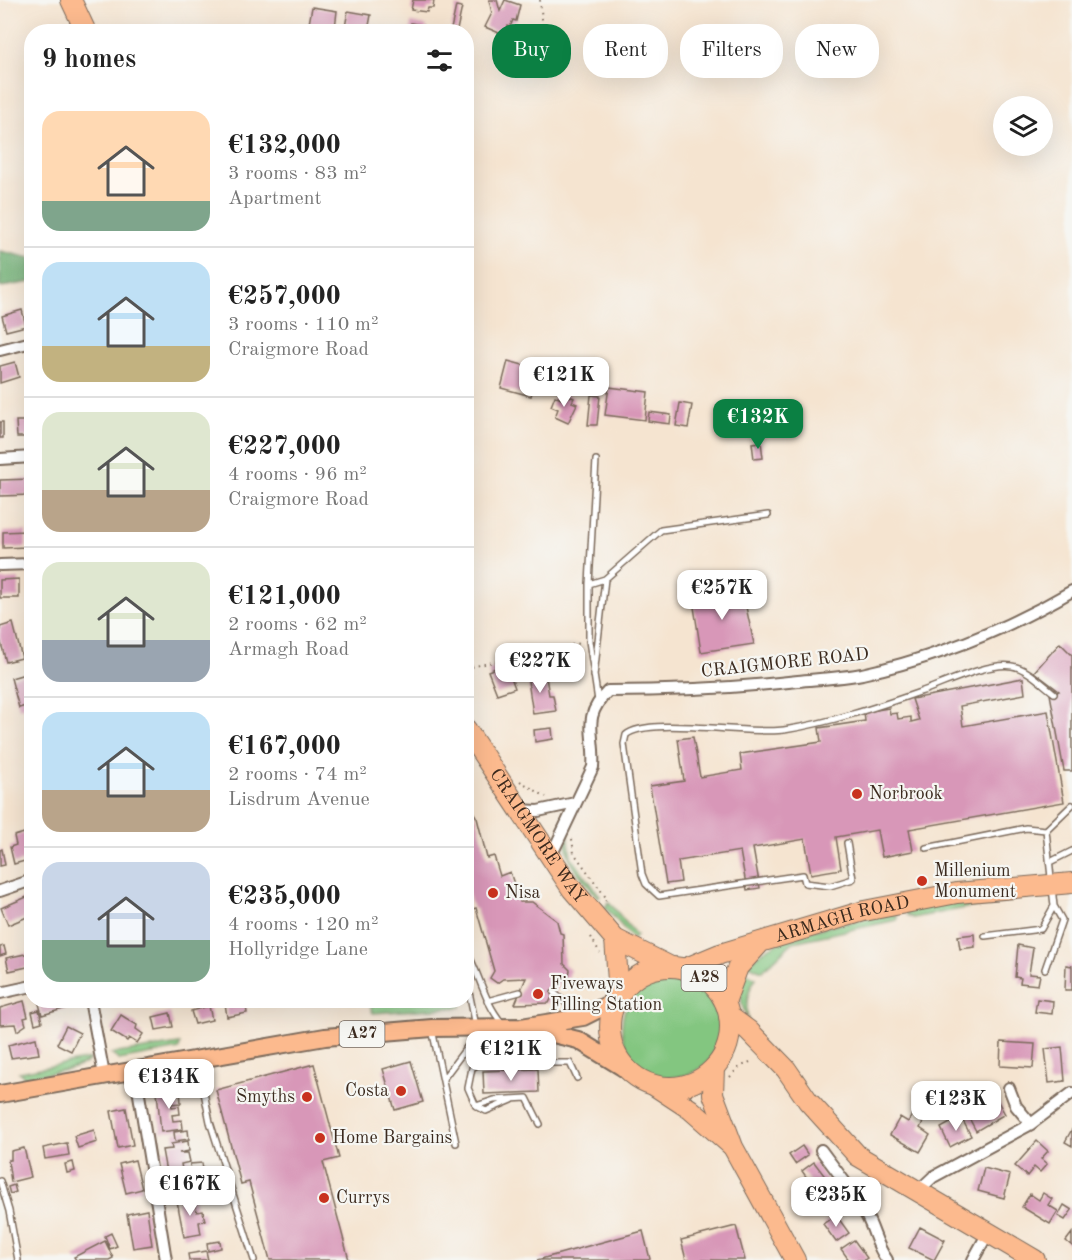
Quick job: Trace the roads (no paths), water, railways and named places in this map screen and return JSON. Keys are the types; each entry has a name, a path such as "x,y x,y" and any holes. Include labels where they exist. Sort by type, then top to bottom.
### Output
{"highway":[{"path":"71,0 82,24"},
{"name":"CRAIGMORE WAY","path":"474,741 572,889 615,939 678,968"},
{"name":"ARMAGH ROAD","path":"678,968 720,954 758,945 806,927 896,905 957,893 1063,884"},
{"path":"615,939 618,997 610,1026 612,1042 618,1057 627,1070 690,1109 733,1147"},
{"name":"ARMAGH ROAD","path":"727,1009 738,967 758,945"},
{"name":"A28","path":"618,997 630,982 644,973 678,968 708,981 727,1009 727,1047 714,1068 693,1083 674,1087 655,1086"},
{"path":"727,1009 786,1069 808,1101 844,1144 872,1166 1035,1260"},
{"path":"727,1047 747,1042 759,1044"},
{"path":"714,1068 713,1094 733,1147 795,1260"}],"main road":[{"name":"A27","path":"0,1094 325,1037 432,1028 499,1027 574,1018 618,997"},
{"name":"A27","path":"499,1027 578,1040 627,1070"}],"street":[{"path":"0,350 24,344"},
{"path":"0,459 24,458"},
{"path":"0,565 24,564"},
{"name":"CRAIGMORE ROAD","path":"598,701 608,691 674,691 859,674 919,660 1028,617 1072,591"},
{"path":"550,858 575,803 587,785 593,767 594,752 589,725 598,701"},
{"path":"520,810 538,811 575,803"},
{"path":"0,891 24,883"},
{"path":"0,993 24,988"},
{"path":"91,1008 104,1075"},
{"path":"135,1070 163,1259"},
{"path":"1009,1088 1016,1106 1030,1124"},
{"path":"917,1192 933,1177 1030,1124 1072,1093"},
{"path":"821,1150 858,1201 869,1220 876,1246 886,1260"},
{"path":"973,1260 988,1233"}],"lane":[{"path":"596,460 589,584 589,641 598,701"},
{"path":"589,584 606,579 661,530 768,515"},
{"path":"594,676 606,579"},
{"path":"847,843 853,879 830,886 805,883 803,875 659,896 646,884 642,874 624,744 626,735 634,729 686,725 734,732 782,730 897,700 1001,666 1021,668 1054,693"},
{"path":"926,848 1026,828 1046,830 1072,805"},
{"path":"985,936 1041,929 1063,884 1050,861 1046,830"},
{"path":"1050,861 1072,851"},
{"path":"1045,969 1062,920 1054,906"},
{"path":"474,969 499,1027"},
{"path":"474,989 499,1027"},
{"path":"487,1000 520,992"},
{"path":"554,993 567,1004 574,1018"},
{"path":"442,1079 467,1047 499,1027"},
{"path":"432,1028 456,1143"},
{"path":"198,1058 210,1122 254,1260"},
{"path":"540,1124 527,1098 516,1099 486,1111 476,1106 468,1088 472,1068 480,1063 570,1064 577,1078"},
{"path":"0,1181 9,1211 18,1260"}],"place":[{"name":"Norbrook","path":"857,794"},
{"name":"Millenium Monument","path":"922,881"},
{"name":"Nisa","path":"493,893"},
{"name":"Fiveways Filling Station","path":"538,994"},
{"name":"Costa","path":"401,1091"},
{"name":"Smyths","path":"307,1097"},
{"name":"Home Bargains","path":"320,1138"},
{"name":"Currys","path":"324,1198"}]}
